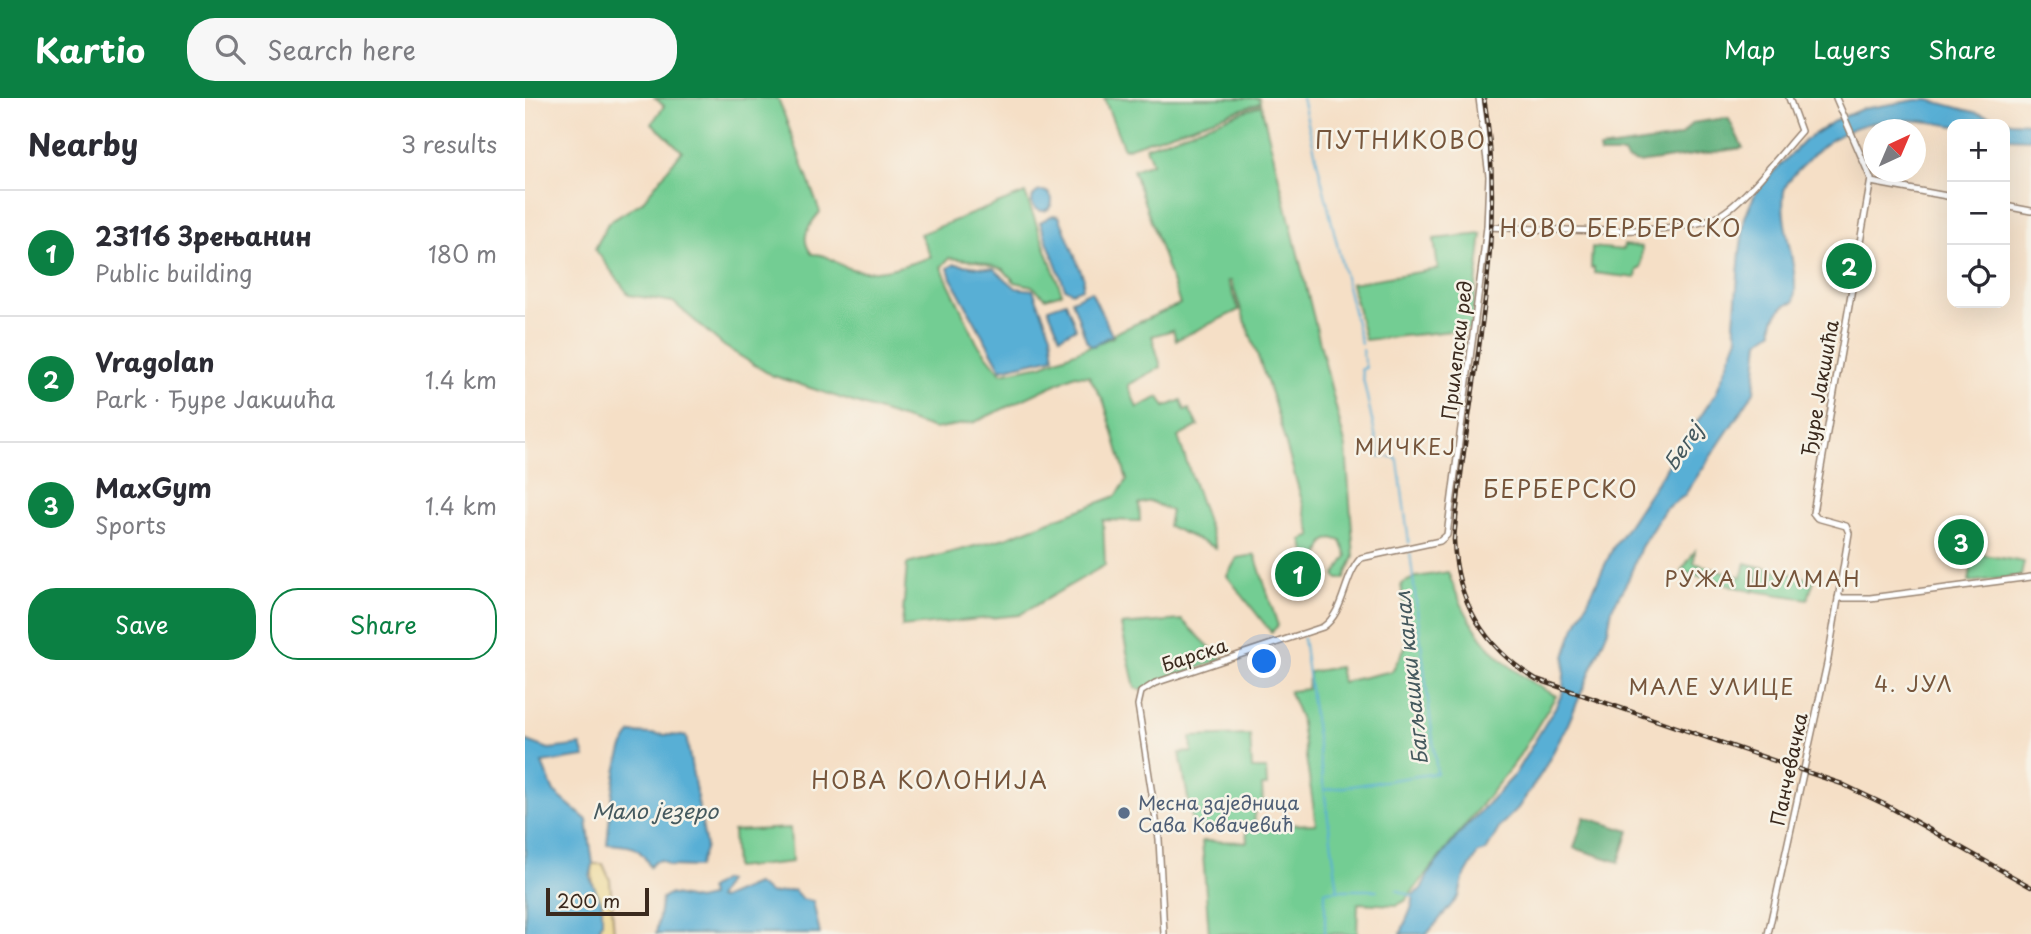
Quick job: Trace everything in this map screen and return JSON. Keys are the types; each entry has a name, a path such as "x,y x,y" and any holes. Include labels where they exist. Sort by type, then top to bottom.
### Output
{"street":[{"name":"Прилепски ред","path":"1333,616 1353,568 1361,558 1444,539 1448,531 1486,230 1489,182 1479,98"},
{"path":"1486,230 1603,230 1687,225 1716,217 1735,203 1802,128 1789,98"},
{"path":"1836,98 1863,161"},
{"path":"1871,182 1947,196"},
{"name":"Ђуре Јакшића","path":"1848,527 1814,516 1871,182"},
{"path":"2010,207 2031,211"},
{"name":"Панчевачка","path":"1768,934 1838,598 1848,527"},
{"path":"1838,598 1864,598 2031,577"},
{"name":"Барска","path":"1164,934 1159,839 1138,704 1141,692 1155,683 1321,628 1333,616"}],"green space":[{"path":"655,98 778,98 820,212 807,233 808,248 812,254 827,257 848,268 880,271 931,257 920,234 1025,193 1062,293 1046,298 1032,286 1015,282 1003,269 977,261 949,258 941,267 977,343 1001,373 1042,365 1113,337 1115,333 1180,304 1133,170 1152,163 1146,147 1261,105 1346,448 1354,557 1344,579 1338,579 1335,575 1347,556 1341,541 1332,538 1324,542 1314,570 1311,569 1302,540 1312,536 1273,399 1231,281 1228,281 1239,310 1176,340 1173,330 1152,336 1161,367 1128,385 1137,408 1159,397 1165,407 1181,400 1185,411 1189,409 1198,426 1178,437 1216,548 1168,526 1171,511 1150,501 1139,504 1140,521 1103,520 1105,565 1019,615 902,627 907,564 1005,538 1116,496 1127,480 1104,402 1089,376 1075,375 975,422 934,429 771,375 724,346 673,302 629,295 595,249 608,223 642,202 682,151 652,123 664,106"},
{"path":"1104,98 1259,98 1260,103 1124,149"},
{"path":"1729,119 1743,148 1638,163 1627,160 1624,154 1600,154 1599,149 1670,139 1682,135 1692,123"},
{"path":"1482,234 1471,329 1365,340 1351,283 1438,269 1434,239"},
{"path":"1624,245 1642,247 1641,268 1637,270 1636,278 1594,273 1594,268 1591,268 1592,247 1623,250"},
{"path":"1695,551 1694,563 1741,577 1746,563 1760,567 1753,592 1681,571"},
{"path":"1973,553 2024,562 2021,576 1969,582"},
{"path":"1255,555 1278,626 1271,632 1227,576 1237,558"},
{"path":"1762,567 1814,580 1808,599 1754,591"},
{"path":"1448,572 1466,613 1489,646 1518,673 1556,696 1516,761 1405,901 1397,905 1358,903 1357,934 1209,934 1202,841 1247,842 1246,827 1193,827 1180,753 1192,752 1191,737 1250,735 1252,769 1266,769 1267,786 1262,786 1263,806 1254,807 1255,826 1316,824 1300,717 1289,691 1307,689 1309,672 1339,667 1342,682 1392,671 1409,640 1401,584 1416,577"},
{"path":"1182,620 1222,659 1141,690 1135,688 1121,625"},
{"path":"1584,817 1629,831 1619,862 1574,848"},
{"path":"790,828 792,862 735,868 733,831"}],"sand":[{"path":"593,864 603,864 610,880 614,934 598,934 601,913 593,882"}],"water":[{"name":"Бегеј","path":"1929,100 2000,119 1947,119 1947,125 1926,122 1926,119 1863,119 1863,126 1837,136 1821,147 1790,179 1785,187 1783,205 1794,274 1794,302 1782,308 1774,322 1773,331 1759,341 1754,392 1684,496 1665,509 1641,547 1628,580 1612,608 1608,630 1568,724 1543,771 1518,808 1501,825 1486,851 1478,853 1463,879 1459,896 1427,934 1401,934 1413,895 1421,889 1430,871 1461,832 1513,777 1556,706 1563,692 1565,657 1572,634 1613,548 1716,393 1738,337 1734,323 1740,252 1745,217 1757,189 1805,140 1836,120 1862,109"},
{"path":"2010,122 2031,123 2031,139 2010,138"},
{"path":"1038,191 1046,191 1052,201 1046,211 1038,211 1032,205 1032,197"},
{"path":"1053,215 1059,216 1084,279 1082,288 1072,292 1065,288 1040,222"},
{"path":"955,264 994,269 1016,288 1033,290 1051,334 1054,357 1001,369 951,278 948,268"},
{"path":"1091,291 1112,335 1093,346 1087,342 1072,300"},
{"path":"1066,302 1076,328 1060,337 1048,308"},
{"name":"Мало језеро","path":"632,733 686,736 706,847 698,867 670,866 661,860 655,861 650,867 638,850 607,844 617,768 626,741"},
{"path":"525,740 549,749 581,745 585,757 542,763 554,792 587,820 593,864 590,878 602,903 602,922 598,934 525,934"},
{"path":"723,880 727,881 717,898 721,899 756,884 771,894 794,890 802,899 813,901 820,934 656,934 662,898 669,894 697,900 710,897 709,889"}],"waterway":[{"name":"Багљашки канал","path":"1302,98 1361,344"},
{"name":"Багљашки канал","path":"1362,350 1366,368 1361,369 1380,457 1394,457 1398,461 1409,543"},
{"name":"Багљашки канал","path":"1325,790 1437,773 1410,553"},
{"name":"Багљашки канал","path":"1303,638 1338,890 1377,890"},
{"path":"1325,934 1325,891 1337,890"},
{"path":"1397,890 1415,897"}],"railway":[{"path":"1484,98 1491,153 1489,264 1454,540 1460,583 1476,620 1502,653 1536,679 1842,784 1886,805 2031,887"}],"place":[{"name":"Vragolan","path":"1849,266"},
{"name":"MaxGym","path":"1961,542"},
{"name":"23116 Зрењанин","path":"1298,574"},
{"name":"Месна заједница Сава Ковачевић","path":"1124,813"}],"district":[{"name":"ПУТНИКОВО","path":"1401,139"},
{"name":"НОВО БЕРБЕРСКО","path":"1621,227"},
{"name":"МИЧКЕЈ","path":"1406,446"},
{"name":"БЕРБЕРСКО","path":"1561,488"},
{"name":"РУЖА ШУЛМАН","path":"1763,578"},
{"name":"4. ЈУЛ","path":"1914,683"},
{"name":"МАЛЕ УЛИЦЕ","path":"1712,686"},
{"name":"НОВА КОЛОНИЈА","path":"930,779"}]}
